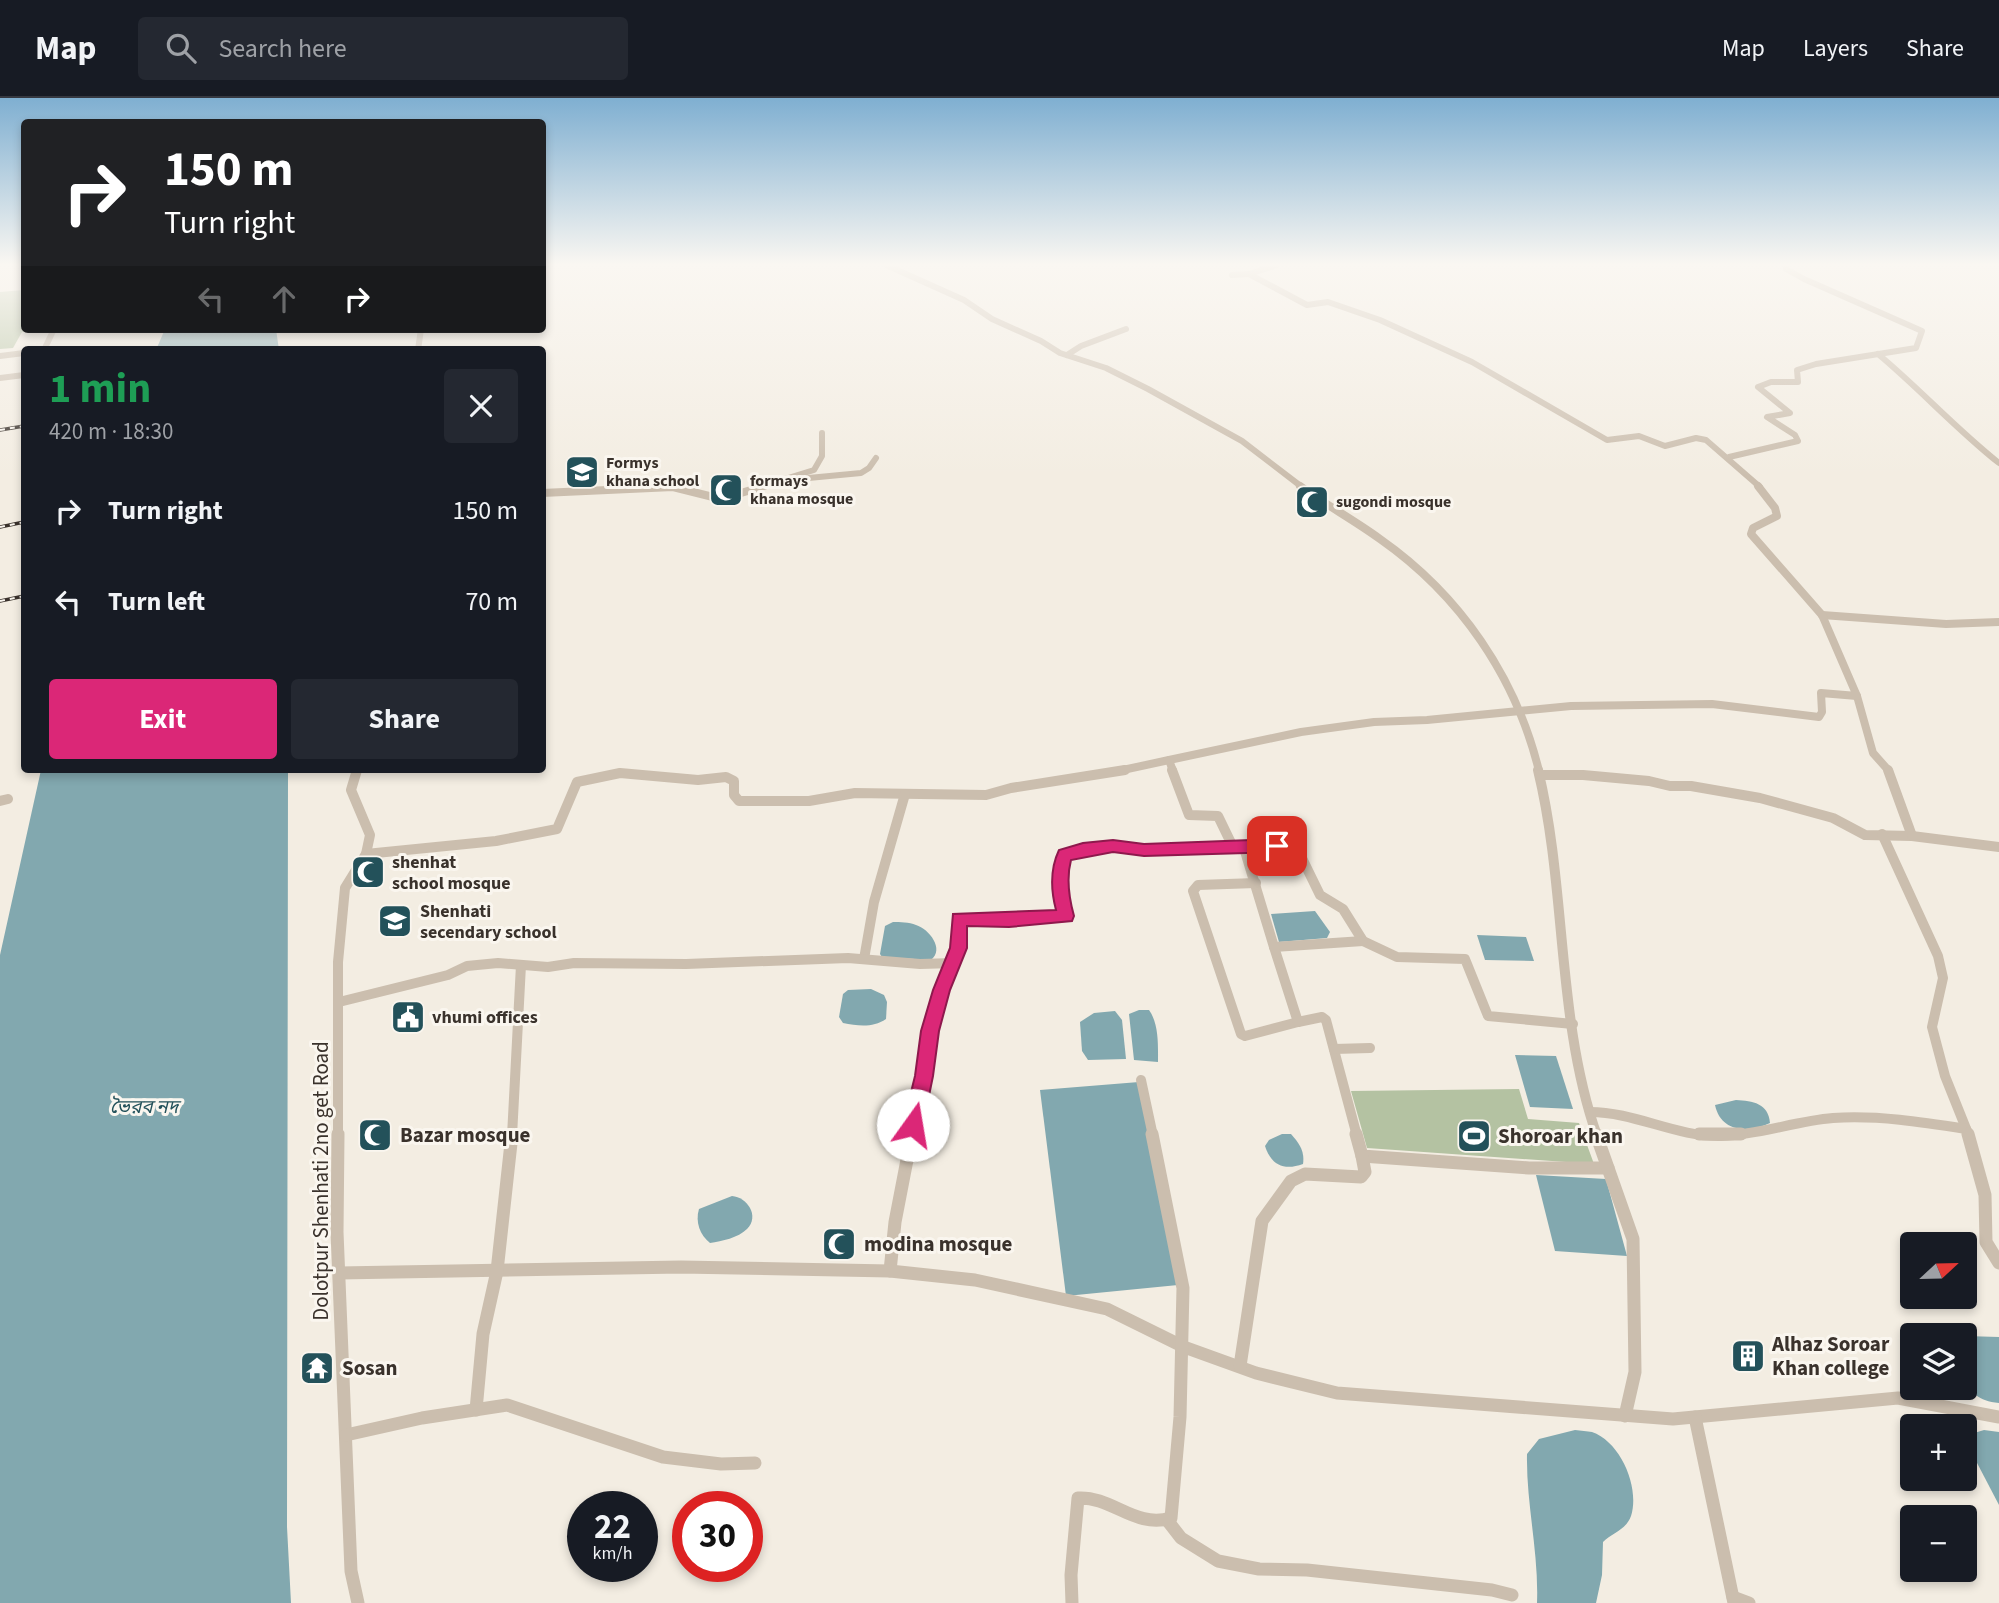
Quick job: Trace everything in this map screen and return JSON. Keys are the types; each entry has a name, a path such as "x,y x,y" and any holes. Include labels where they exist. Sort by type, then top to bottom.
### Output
{"street":[{"path":"1026,335 1067,355 1106,369 1209,421 1242,441 1315,498 1381,539 1428,577 1459,610 1502,668 1521,711 1550,817 1562,961 1590,1112 1633,1239 1635,1372 1625,1416"},
{"path":"1067,355 1081,346 1110,335"},
{"path":"1413,335 1472,362 1607,440 1643,437 1665,446 1701,438 1729,457 1757,482 1778,513 1753,528 1751,534 1822,615 1844,661 1873,752 1887,768 1896,786 1912,836"},
{"path":"1729,457 1798,441 1795,435 1767,417 1790,413 1783,404 1758,387 1771,382 1798,382 1797,370 1816,364 1916,348 1921,335"},
{"path":"0,356 21,353"},
{"path":"1878,354 1916,386 1958,430 1999,463"},
{"path":"0,378 21,375"},
{"path":"546,493 673,487 721,499 814,470 822,456 822,433"},
{"path":"788,479 861,473 869,468 876,458"},
{"path":"1822,615 1946,624 1999,622"},
{"path":"356,773 351,790 370,835 366,854 496,841 557,829 578,782 620,774 698,780 726,777 734,781 734,794 739,801 809,801 855,793 986,795 1011,788 1092,778 1301,732 1374,722 1590,705 1712,704 1819,718 1822,712 1821,693 1857,696"},
{"path":"1169,760 1186,812 1190,815 1218,816 1239,847 1256,883 1298,1022"},
{"path":"1540,775 1583,775 1690,786 1760,798 1833,818 1865,835 1912,836 1999,847"},
{"path":"864,959 874,902 895,836 905,793"},
{"path":"1882,834 1938,956 1943,978 1932,1027 1945,1076 1966,1129 1985,1195 1986,1242 1999,1263"},
{"path":"890,1271 891,1249 930,1031 942,990 959,948 959,919 1009,920 1066,916 1061,896 1061,867 1065,855 1113,846 1144,850 1285,846 1300,849 1320,895 1343,909 1363,941"},
{"name":"Dolotpur Shenhati 2no get Road","path":"358,1603 351,1571 339,1273 338,962 345,888 366,854"},
{"path":"1240,1366 1262,1222 1291,1181 1305,1174 1361,1177 1365,1172 1324,1018 1245,1036 1241,1034 1193,891 1198,885 1256,883"},
{"path":"1274,947 1363,941 1397,957 1465,958 1488,1016 1573,1024"},
{"path":"339,1002 448,975 467,966 498,963 548,967 574,963 686,964 864,959 920,964 954,963"},
{"path":"476,1410 483,1334 498,1271 504,1185 513,1123 521,965"},
{"path":"1334,1049 1370,1048"},
{"path":"1072,1603 1071,1575 1078,1498 1087,1497 1127,1516 1155,1522 1171,1518 1176,1484 1186,1329 1182,1275 1140,1080"},
{"path":"1590,1112 1604,1112 1705,1135 1742,1134 1796,1122 1835,1118 1907,1119 1966,1129"},
{"path":"1362,1156 1550,1169 1608,1168"},
{"path":"339,1273 681,1267 890,1271 975,1280 1107,1308 1184,1347 1337,1393 1674,1419 1898,1398 1999,1417"},
{"path":"346,1435 422,1418 507,1405 663,1457 721,1464 755,1463"},
{"path":"1695,1417 1712,1483 1721,1545 1734,1600 1749,1603"},
{"path":"1167,1520 1181,1538 1218,1561 1259,1569 1307,1570 1492,1590 1512,1595"}],"green space":[{"path":"0,335 20,335 13,348 0,349"},
{"name":"Shoroar khan","path":"1519,1089 1528,1119 1579,1123 1594,1164 1367,1148 1351,1091"}],"water":[{"path":"162,335 277,335 278,346 158,346"},
{"name":"ভৈরব নদ","path":"40,773 288,773 287,1527 291,1603 0,1603 0,955"},
{"path":"1315,911 1330,932 1327,938 1279,942 1271,914"},
{"path":"893,922 921,927 934,940 935,956 931,960 882,957 880,954 885,926"},
{"path":"1477,935 1526,937 1534,961 1485,960"},
{"path":"871,989 884,995 887,1002 886,1019 871,1025 843,1023 839,1017 843,994 848,990"},
{"path":"1149,1010 1155,1022 1158,1062 1134,1060 1129,1014"},
{"path":"1115,1011 1122,1020 1126,1059 1088,1060 1082,1051 1080,1022 1094,1013"},
{"path":"1515,1055 1556,1056 1573,1109 1530,1107"},
{"path":"1139,1082 1178,1285 1066,1296 1040,1090"},
{"path":"1736,1100 1759,1104 1769,1116 1770,1123 1745,1129 1730,1126 1718,1114 1715,1105"},
{"path":"1282,1134 1291,1134 1297,1141 1302,1151 1303,1164 1284,1166 1271,1158 1265,1146 1269,1140"},
{"path":"1536,1175 1606,1179 1627,1256 1555,1251"},
{"path":"732,1196 747,1203 752,1213 751,1224 739,1235 710,1243 699,1228 699,1209"},
{"path":"1977,1336 1999,1337 1999,1403 1977,1396"},
{"path":"1575,1430 1592,1432 1612,1445 1626,1467 1630,1480 1633,1492 1631,1516 1622,1528 1603,1542 1602,1575 1596,1603 1537,1603 1527,1454 1539,1439"},
{"path":"1984,1430 1999,1432 1999,1505 1977,1463 1977,1432"}],"railway":[{"path":"0,430 21,426"},
{"path":"0,527 21,523"},
{"path":"0,601 21,597"}],"place":[{"name":"Formys khana school","path":"582,472"},
{"name":"formays khana mosque","path":"726,490"},
{"name":"sugondi mosque","path":"1312,502"},
{"name":"shenhat school mosque","path":"368,872"},
{"name":"Shenhati secendary school","path":"395,921"},
{"name":"vhumi offices","path":"408,1017"},
{"name":"Bazar mosque","path":"375,1135"},
{"name":"Shoroar khan","path":"1474,1136"},
{"name":"modina mosque","path":"839,1244"},
{"name":"Alhaz Soroar Khan college","path":"1748,1356"},
{"name":"Sosan","path":"317,1368"}],"route":[{"path":"913,1125 924,1076 930,1031 942,990 959,948 959,919 1022,920 1066,916 1061,896 1061,867 1065,855 1082,853 1083,850 1113,846 1144,850 1277,846"}]}
